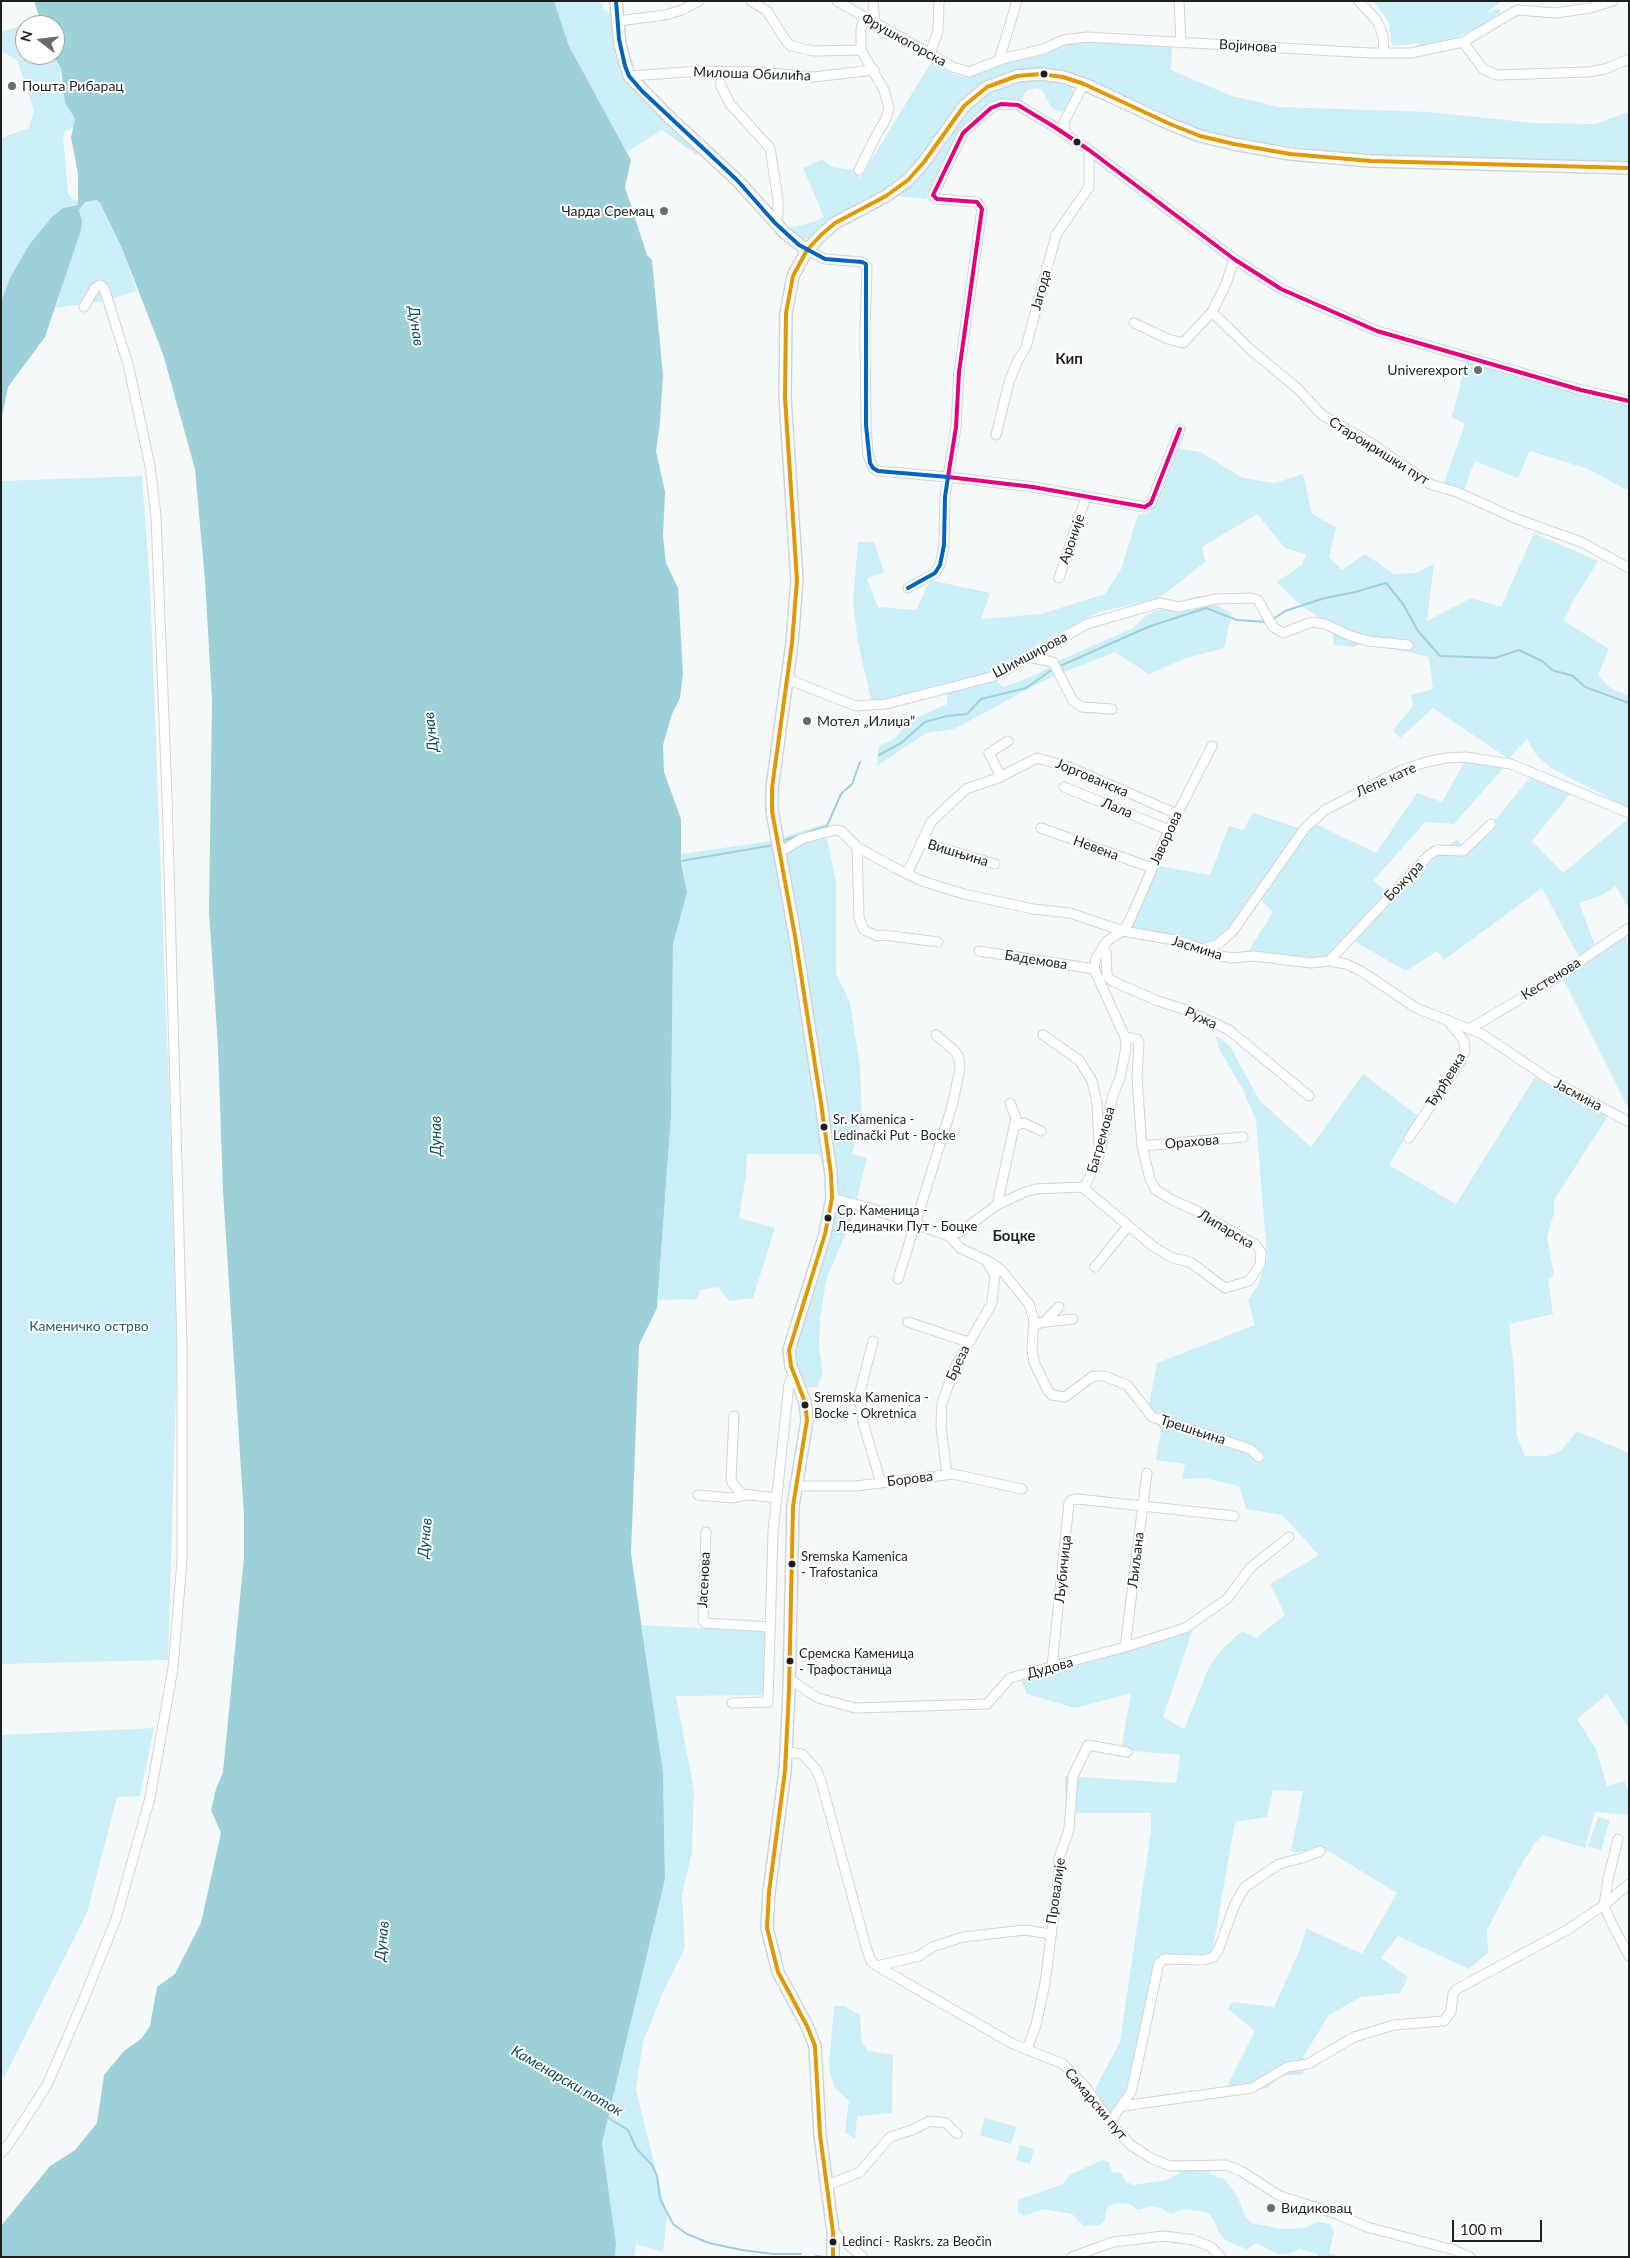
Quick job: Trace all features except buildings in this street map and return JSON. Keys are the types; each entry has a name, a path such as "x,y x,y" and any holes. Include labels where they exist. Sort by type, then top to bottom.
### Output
{"main road":[{"path":"616,1 622,51 629,76 669,117 737,180 774,223 806,250"},
{"path":"833,2253 833,2232 826,2186 815,2046 808,2026 778,1972 767,1928 769,1892 785,1771 789,1680 791,1529 806,1420 803,1397 790,1361 790,1344 825,1234 832,1198 831,1174 821,1103 795,936 772,811 772,788 787,679 797,580 784,398 786,328 790,286 806,250 835,223 886,196 908,180 931,152 955,116 978,93 987,87 1018,76 1063,77 1084,84 1200,136 1290,154 1371,161 1629,168"}],"street":[{"path":"618,21 665,15 682,10 699,1"},
{"path":"751,1 767,11 791,46 814,51 862,50"},
{"name":"Фрушкогорска","path":"837,1 957,69 974,71"},
{"path":"874,1 876,24"},
{"path":"930,54 938,31 939,1"},
{"path":"999,60 1016,1"},
{"path":"1179,1 1181,43"},
{"path":"1359,1 1377,21 1384,42 1384,53"},
{"name":"Војинова","path":"974,71 999,60 1044,49 1063,40 1087,37 1411,53 1463,42 1517,10 1556,13 1590,8 1613,1"},
{"path":"859,170 889,114 887,100 874,70 862,50 860,29 865,18"},
{"path":"1463,42 1483,70 1497,75 1588,72 1605,69 1629,59"},
{"name":"Милоша Обилића","path":"629,76 719,71 760,72 814,77 874,70"},
{"path":"719,71 721,86 730,104 770,148 778,200 778,216 774,223"},
{"path":"1053,126 1062,125 1084,84"},
{"path":"908,588 935,573 940,565 944,545 945,497 956,427 959,372 982,210 977,202 937,199 933,195 963,132 976,119 991,108 1001,104 1018,105 1053,126 1089,150 1234,259 1280,289 1368,328 1438,350 1581,390 1629,401"},
{"path":"1064,122 1064,131 1068,136"},
{"name":"Јагода","path":"996,434 1009,382 1017,362 1026,347 1056,235 1089,187 1087,178 1089,150"},
{"path":"806,250 825,259 862,262 867,267 865,332 866,432 868,456 873,468 878,471 1033,487 1086,497"},
{"path":"1134,323 1168,339 1183,343 1212,312 1226,284 1234,259"},
{"path":"1,2153 9,2144 47,2085 116,1918 150,1798 173,1668 182,1561 182,1346 166,787 156,516 150,466 128,364 104,288 100,285 95,288 84,307"},
{"name":"Староиришки пут","path":"1212,312 1251,350 1296,388 1322,415 1371,443 1430,484 1457,492 1517,519 1581,542 1629,568"},
{"name":"Ароније","path":"1059,578 1086,497 1141,508 1150,505 1180,429"},
{"name":"Шимширова","path":"787,679 856,706 886,704 995,676 1087,624 1160,603 1179,607 1216,599 1251,598 1258,600 1273,628 1283,633 1312,622 1325,624 1359,638 1408,645"},
{"path":"1028,657 1053,662 1073,700 1082,707 1112,709"},
{"path":"1001,777 988,753 1008,741"},
{"name":"Јаворова","path":"1123,931 1138,904 1169,830 1212,746"},
{"name":"Лепе кате","path":"1201,949 1218,944 1232,932 1305,828 1325,810 1400,771 1426,762 1465,757 1511,764 1629,813"},
{"name":"Јоргованска","path":"907,874 931,822 966,789 1001,777 1032,760 1042,758 1072,768 1177,814"},
{"name":"Лала","path":"1064,787 1169,830"},
{"name":"Божура","path":"1329,960 1429,855 1437,850 1463,851 1491,824"},
{"name":"Невена","path":"1041,828 1152,868"},
{"name":"Јасмина","path":"778,850 801,839 832,830 841,831 857,847 907,874 964,894 1033,909 1070,913 1123,931 1180,942 1232,958 1254,956 1311,963 1329,960 1353,966 1409,1004 1449,1022 1471,1028 1549,1079 1629,1122"},
{"name":"Вишњина","path":"921,842 995,864"},
{"path":"857,847 859,918 864,930 877,936 884,935 938,942"},
{"name":"Кестенова","path":"1471,1028 1554,979 1629,928"},
{"path":"1094,969 1096,958 1103,946 1113,936 1123,931"},
{"name":"Ружа","path":"1103,946 1106,952 1107,976 1112,982 1158,1002 1186,1010 1229,1030 1309,1096"},
{"name":"Бадемова","path":"979,951 1094,969"},
{"name":"Багремова","path":"949,1236 962,1231 997,1205 1025,1192 1036,1189 1082,1187 1090,1179 1099,1156 1126,1048 1125,1037 1094,969"},
{"name":"Ђурђевка","path":"1409,1138 1460,1062 1465,1051 1464,1041 1449,1022"},
{"path":"1042,1034 1079,1060 1092,1081 1097,1103 1099,1156"},
{"path":"898,1278 952,1106 960,1069 959,1058 955,1051 936,1035"},
{"name":"Липарска","path":"1082,1187 1154,1247 1173,1258 1190,1262 1225,1288 1249,1281 1257,1270 1262,1258 1256,1245 1197,1211 1174,1202 1156,1190 1150,1179 1142,1146 1137,1079 1139,1043 1137,1039 1125,1037"},
{"path":"997,1205 1014,1126 1015,1112 1010,1103"},
{"path":"1014,1126 1024,1123 1041,1131"},
{"name":"Орахова","path":"1142,1146 1243,1137"},
{"path":"832,1198 846,1200 949,1236"},
{"path":"1095,1266 1128,1226"},
{"name":"Трешњина","path":"949,1236 956,1245 985,1260 1009,1278 1025,1298 1032,1310 1034,1324 1032,1350 1034,1362 1048,1391 1052,1395 1065,1397 1076,1391 1094,1376 1104,1376 1127,1385 1152,1417 1250,1449 1259,1457"},
{"name":"Бреза","path":"947,1474 941,1426 942,1403 955,1367 992,1303 995,1274 985,1260"},
{"path":"1044,1322 1059,1307"},
{"path":"1034,1324 1073,1319"},
{"path":"908,1322 968,1342"},
{"path":"873,1341 859,1396 864,1426 881,1483"},
{"path":"732,1703 768,1702 776,1498 789,1384 794,1373"},
{"path":"734,1416 731,1479 737,1490 747,1495"},
{"name":"Љиљана","path":"1125,1647 1147,1473"},
{"name":"Борова","path":"796,1486 834,1488 947,1474 1022,1488"},
{"path":"698,1495 732,1498 747,1495 776,1498"},
{"name":"Љубичица","path":"1052,1668 1069,1503 1078,1499 1142,1506"},
{"path":"1142,1506 1234,1516"},
{"name":"Јасенова","path":"706,1532 703,1620 705,1623 770,1627"},
{"name":"Дудова","path":"789,1680 818,1698 855,1708 884,1709 987,1704 1010,1678 1052,1668 1176,1632 1202,1618 1227,1599 1247,1575 1251,1566 1289,1537"},
{"name":"Провалије","path":"1027,2049 1036,2025 1045,1983 1058,1882 1059,1858 1069,1830 1073,1776 1076,1766 1088,1745 1127,1752"},
{"path":"786,1752 802,1754 815,1768 822,1781 866,1947 871,1960 877,1966 919,1956 932,1947 963,1937 1025,1930 1050,1934"},
{"path":"1618,1839 1604,1905 1629,1956"},
{"path":"1110,2122 1131,2092 1148,2022 1154,1978 1160,1961 1164,1958 1204,1960 1213,1957 1218,1951 1235,1904 1244,1887 1279,1864 1320,1851"},
{"path":"1123,2106 1252,2088 1287,2067 1308,2064 1337,2045 1354,2037 1394,2025 1444,2021 1451,2012 1453,1994 1457,1990 1567,1930 1604,1905 1629,1884"},
{"name":"Самарски пут","path":"877,1966 989,2031 1063,2064 1085,2086 1110,2122 1132,2146 1170,2166 1226,2164 1241,2171 1280,2196 1337,2214 1367,2227 1454,2250 1470,2257"},
{"path":"826,2186 860,2172 890,2137 912,2130 930,2121 946,2123 958,2134"},
{"path":"833,2232 863,2257"},
{"path":"1072,2257 1113,2242 1164,2236 1182,2237 1199,2241 1211,2247 1221,2257"},
{"path":"833,2253 853,2248"}],"green space":[{"path":"554,1 600,1 604,10 610,13 615,56 624,77 641,97 699,150 696,155 662,130 627,152 569,46"},
{"path":"1374,1 1502,1 1485,14 1495,9 1500,10 1499,14 1473,30 1451,40 1419,47 1419,43 1392,46 1389,23"},
{"path":"15,28 15,59 1,51 1,32"},
{"path":"1086,40 1172,45 1171,70 1232,96 1279,107 1429,112 1534,123 1595,124 1629,112 1629,163 1372,156 1236,139 1171,122 1072,73 1053,69 1030,69 1016,71 960,103 951,113 928,149 905,177 812,238 801,239 790,228 824,217 803,168 822,159 832,167 855,170 860,178 932,61 963,77 1067,43"},
{"path":"19,65 59,65 61,68 60,79 68,109 75,119 73,128 65,131 63,136 68,193 72,199 78,201 77,204 63,208 52,217 10,278 1,302 1,138 29,128 34,110"},
{"path":"1043,78 1071,84 1074,94 1067,110 1059,112 1051,107 1042,90 1037,88 1028,90 1024,94 1021,104 1008,101 961,131 927,194 927,199 895,196 955,120 986,93 1011,82"},
{"path":"92,199 100,203 121,246 137,291 104,301 56,308 81,217 79,210"},
{"path":"1466,362 1629,405 1629,491 1588,469 1530,451 1518,478 1475,461 1464,489 1444,483 1465,424 1452,417"},
{"path":"1176,448 1200,452 1243,478 1275,483 1303,474 1312,514 1336,527 1329,557 1342,570 1365,554 1394,574 1416,573 1434,564 1427,621 1471,598 1501,607 1534,533 1598,561 1573,601 1564,621 1609,649 1598,675 1610,688 1629,696 1629,810 1551,768 1537,756 1527,739 1509,759 1433,708 1400,738 1393,730 1413,706 1411,695 1433,689 1429,657 1364,642 1354,647 1334,645 1332,626 1299,604 1277,582 1302,565 1306,554 1285,548 1257,514 1202,547 1205,562 1156,599 1099,612 1038,644 994,672 881,702 871,700 858,642 853,602 858,542 874,542 884,572 867,579 878,607 916,610 930,580 990,593 981,619 1041,614 1105,594 1121,569 1138,515 1149,513"},
{"name":"Каменичко острво","path":"142,476 150,585 178,1327 168,1660 1,1664 1,481"},
{"path":"1198,596 1232,613 1224,648 1186,658 1149,674 1115,652 1047,679 954,729 926,733 877,766 879,746 895,738 911,720 947,704 947,691 995,680 1004,687 1038,674 1058,661 1133,628 1148,614"},
{"path":"1466,759 1505,766 1454,824 1425,822 1373,881 1392,895 1457,839 1469,853 1530,777 1570,794 1532,841 1563,873 1629,818 1629,909 1616,886 1602,895 1579,903 1595,945 1579,957 1542,888 1444,960 1437,951 1406,971 1345,936 1326,957 1302,961 1247,953 1273,912 1256,895 1215,946 1193,951 1126,934 1159,866 1210,875 1229,826 1243,830 1253,813 1304,830 1313,823 1376,853 1417,793 1442,802"},
{"path":"824,824 836,882 836,973 850,1003 860,1066 862,1117 852,1154 867,1158 852,1219 826,1280 820,1320 819,1346 823,1374 817,1387 804,1388 787,1339 791,1319 822,1235 828,1209 827,1176 819,1154 747,1154 746,1175 739,1218 775,1228 753,1298 729,1301 718,1287 700,1290 697,1299 658,1300 671,1116 673,945 687,892 681,854 771,841"},
{"path":"1626,936 1629,945 1629,1110 1562,977"},
{"path":"1216,1036 1230,1046 1259,1100 1311,1147 1363,1074 1418,1116 1389,1165 1456,1204 1535,1077 1608,1116 1554,1200 1554,1213 1547,1237 1554,1275 1548,1279 1553,1314 1509,1324 1514,1371 1517,1436 1525,1456 1548,1456 1562,1450 1577,1431 1629,1453 1629,1728 1607,1694 1577,1719 1596,1749 1607,1786 1625,1781 1629,1795 1629,1815 1595,1812 1585,1848 1543,1835 1535,1843 1517,1872 1487,1930 1488,1953 1469,1969 1398,1936 1381,1958 1408,1977 1400,1993 1361,1997 1329,2015 1303,2057 1303,2074 1281,2076 1267,2088 1221,2098 1255,2031 1228,2009 1232,2002 1274,2007 1301,1947 1306,1928 1362,1954 1397,1893 1330,1852 1291,1852 1303,1791 1273,1790 1267,1817 1235,1822 1212,1954 1163,1960 1130,2089 1109,2114 1095,2089 1120,2042 1151,1831 1151,1813 1066,1813 1065,1776 1176,1783 1180,1755 1121,1750 1131,1693 1075,1708 1027,1694 1021,1681 1118,1654 1193,1629 1163,1717 1184,1729 1209,1667 1221,1650 1242,1631 1256,1638 1285,1615 1270,1584 1319,1555 1282,1515 1246,1509 1239,1486 1204,1478 1182,1479 1185,1464 1156,1460 1161,1431 1149,1404 1157,1363 1255,1325 1248,1300 1258,1285 1267,1257 1256,1120 1242,1088 1218,1047"},
{"path":"642,1625 773,1632 772,1695 676,1696 694,1790 692,1852 682,1895 685,1948 664,1990 643,2042 636,2089 667,2216 663,2252 636,2244 634,2257 615,2257 616,2244 602,2143 665,1879 663,1772"},
{"path":"154,1728 140,1796 117,1797 87,1913 1,2083 1,1735"},
{"path":"1598,1817 1610,1820 1601,1850 1588,1846"},
{"path":"834,2006 844,2006 860,2015 862,2042 868,2051 893,2055 892,2113 857,2116 855,2139 845,2132 849,2101 834,2087 829,2068"},
{"path":"985,2118 1017,2127 1011,2144 980,2135"},
{"path":"1020,2145 1034,2149 1030,2164 1016,2160"},
{"path":"1102,2160 1109,2162 1112,2172 1121,2173 1126,2182 1134,2185 1167,2180 1178,2174 1181,2168 1209,2170 1210,2174 1224,2179 1232,2189 1238,2198 1245,2216 1251,2223 1282,2229 1304,2228 1318,2222 1330,2224 1334,2232 1329,2253 1341,2257 1318,2257 1318,2254 1300,2249 1288,2254 1278,2254 1256,2243 1248,2249 1243,2248 1225,2240 1218,2231 1213,2218 1208,2213 1200,2211 1183,2209 1171,2214 1161,2208 1151,2206 1138,2210 1130,2204 1117,2203 1107,2207 1105,2219 1100,2225 1084,2226 1072,2214 1043,2209 1024,2216 1018,2212 1018,2200 1063,2184 1069,2175"}],"water":[{"name":"Дунав","path":"34,1 554,1 569,46 631,160 625,187 647,255 652,260 663,375 656,451 665,492 663,537 666,563 678,588 683,673 680,698 672,714 663,745 664,772 681,819 681,861 687,892 673,945 671,1116 657,1308 639,1345 631,1554 663,1772 665,1879 602,2143 616,2244 615,2257 1,2257 1,2226 50,2166 75,2150 97,2123 104,2075 124,2051 142,2038 150,2026 157,1987 175,1974 201,1923 221,1833 211,1810 216,1789 223,1772 244,1557 244,1516 223,1191 218,1047 209,912 212,700 205,580 195,469 163,354 121,246 100,203 96,200 86,202 79,210 82,221 81,230 45,337 8,387 1,422 1,302 10,278 29,245 52,217 63,208 77,205 78,201 78,174 71,137 75,119 65,103 59,65 65,65 65,15 39,15"}],"waterway":[{"path":"1272,620 1285,611 1325,598 1386,583 1403,604 1418,631 1440,656 1495,658 1519,650 1542,661 1552,670 1573,676 1585,687 1629,703"},
{"path":"1060,666 1148,627 1206,608 1237,620 1268,622"},
{"path":"879,755 901,743 925,722 947,716 967,714 981,699 1026,688 1053,669"},
{"path":"782,841 827,826 841,794 852,784 860,762"},
{"path":"681,861 774,845"},
{"name":"Каменарски поток","path":"607,2117 628,2130 636,2148 652,2165 657,2176 660,2199 673,2224 687,2234 709,2243 742,2250 773,2254 801,2254"},
{"name":"Каменарски поток","path":"816,2256 823,2257"}],"transit line":[{"path":"616,1 619,39 625,66 629,76 642,91 737,180 775,223 799,245 825,259 862,262 866,264 866,425 870,463 878,471 948,477 945,497 944,545 940,565 935,573 908,588"},
{"path":"833,2257 833,2232 820,2135 815,2046 807,2026 778,1972 767,1928 769,1892 785,1771 789,1691 793,1506 807,1420 805,1402 791,1366 789,1350 825,1234 832,1198 831,1174 821,1103 795,936 772,811 772,788 792,643 797,580 785,398 786,313 793,276 807,250 835,223 886,196 908,180 924,162 964,106 987,87 1017,76 1041,74 1063,77 1084,84 1200,136 1290,154 1371,161 1629,168"},
{"path":"1180,429 1151,503 1145,507 1033,487 948,477 956,427 959,372 982,209 977,202 937,199 933,195 963,133 991,108 1001,104 1018,105 1053,126 1089,150 1234,259 1281,289 1377,331 1581,390 1629,401"}],"place":[{"name":"Пошта Рибарац","path":"12,86"},
{"name":"Чарда Сремац","path":"664,211"},
{"name":"Univerexport","path":"1478,370"},
{"name":"Мотел „Илиџа”","path":"807,721"},
{"name":"Sr. Kamenica - Ledinački Put - Bocke","path":"824,1127"},
{"name":"Ср. Каменица - Лединачки Пут - Боцке","path":"828,1218"},
{"name":"Sremska Kamenica - Bocke - Okretnica","path":"805,1405"},
{"name":"Sremska Kamenica - Trafostanica","path":"792,1564"},
{"name":"Сремска Каменица - Трафостаница","path":"790,1661"},
{"name":"Видиковац","path":"1271,2208"},
{"name":"Ledinci - Raskrs. za Beočin","path":"833,2242"}],"district":[{"name":"Кип","path":"1069,359"},
{"name":"Боцке","path":"1014,1236"}]}
